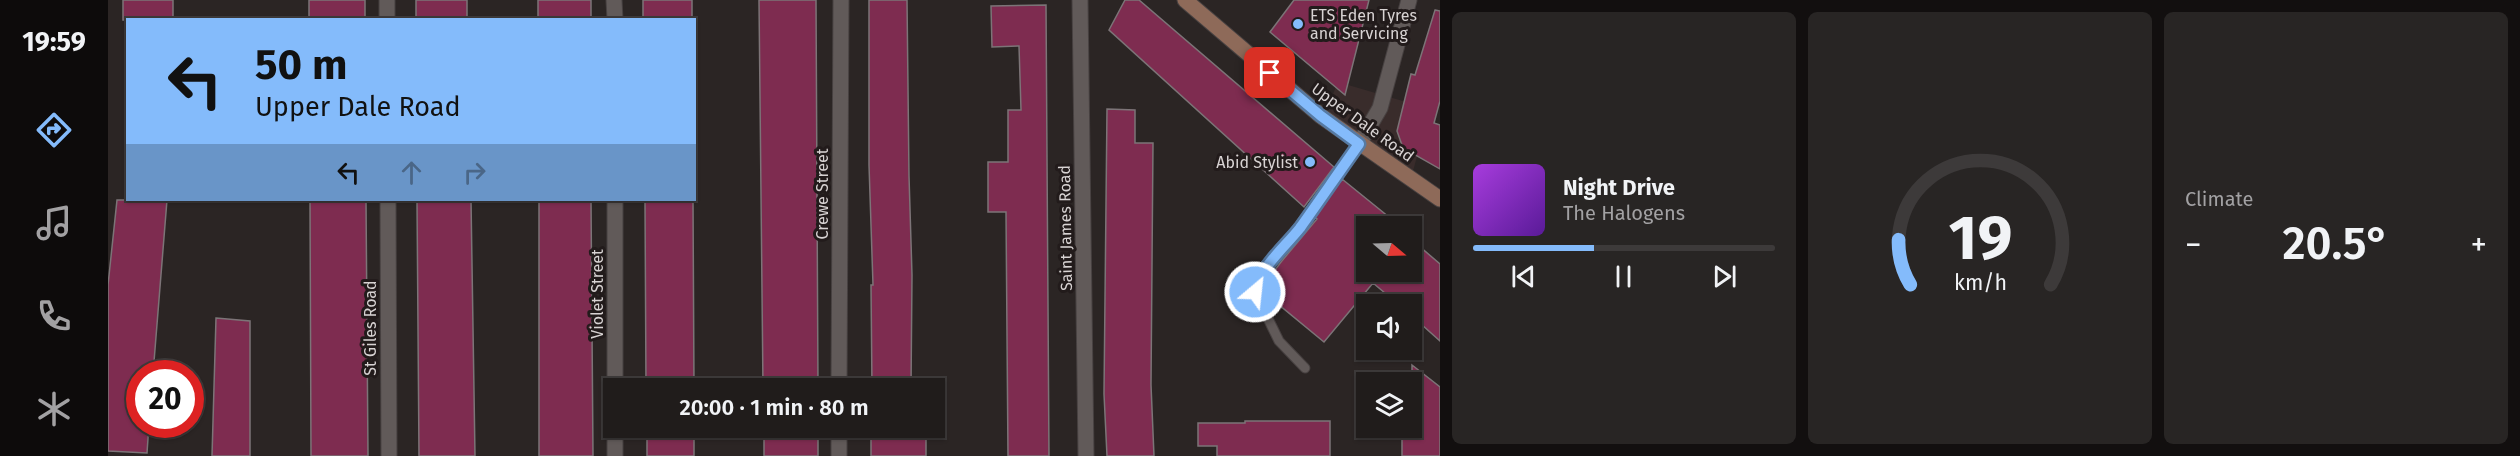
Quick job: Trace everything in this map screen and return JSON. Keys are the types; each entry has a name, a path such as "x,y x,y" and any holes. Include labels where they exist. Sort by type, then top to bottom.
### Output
{"street":[{"path":"387,0 387,18"},
{"path":"615,0 615,18"},
{"name":"Crewe Street","path":"839,378 841,0"},
{"name":"Saint James Road","path":"1080,0 1086,456"},
{"name":"Upper Dale Road","path":"1185,0 1321,116 1440,199"},
{"path":"1359,144 1380,108 1409,0"},
{"name":"St Giles Road","path":"388,201 389,456"},
{"name":"Violet Street","path":"615,201 615,378"},
{"path":"615,438 615,456"},
{"path":"839,438 839,456"}],"lane":[{"path":"1305,368 1279,341 1255,292 1257,283 1359,144"}],"shaded area":[{"path":"1338,82 1430,109 1410,182 1323,118"}],"building":[{"path":"123,0 173,0 173,18 126,18 123,20"},
{"path":"309,0 365,0 365,18 309,18"},
{"path":"416,0 467,0 467,18 416,18"},
{"path":"538,0 591,0 591,18 538,18"},
{"path":"643,0 692,0 692,18 643,18"},
{"path":"759,0 816,0 818,378 763,378"},
{"path":"869,0 907,0 912,275 911,378 872,378 871,285 873,285 869,165"},
{"path":"1125,0 1139,0 1334,167 1304,207 1109,30"},
{"path":"1294,0 1369,0 1345,95 1270,32"},
{"path":"1046,5 1049,456 1008,456 1006,212 988,212 988,162 1008,162 1008,110 1021,110 1019,46 992,47 991,6"},
{"path":"1435,10 1440,11 1440,101 1434,123 1440,125 1440,169 1403,148 1397,131 1411,74 1415,75"},
{"path":"1107,109 1135,110 1135,143 1153,143 1151,385 1154,456 1107,456 1104,394"},
{"path":"1342,179 1388,216 1356,216 1356,282 1422,282 1422,249 1440,264 1440,341 1422,325 1422,294 1386,294 1373,283 1364,294 1356,294 1356,303 1324,342 1262,291 1263,286 1281,262 1317,219 1314,217"},
{"path":"117,200 167,201 154,360 126,360 126,438 148,438 147,453 108,451 108,285"},
{"path":"310,201 366,201 368,456 311,456"},
{"path":"417,201 471,201 475,456 419,456"},
{"path":"539,201 591,201 593,456 539,456"},
{"path":"645,201 693,201 694,378 646,378"},
{"path":"216,318 250,321 250,456 212,456"},
{"path":"1412,365 1421,372 1412,372"},
{"path":"1422,373 1440,387 1440,456 1402,456 1402,438 1422,438"},
{"path":"1245,421 1330,421 1330,456 1217,456 1217,446 1198,446 1198,423 1245,423"},
{"path":"647,438 694,438 694,456 647,456"},
{"path":"764,438 818,438 818,456 764,456"},
{"path":"871,438 926,438 926,456 871,456"}],"place":[{"name":"ETS Eden Tyres and Servicing","path":"1298,24"},
{"name":"Abid Stylist","path":"1310,162"}],"route":[{"path":"1255,292 1257,283 1265,270 1298,230 1359,144 1321,116 1270,73"}]}
